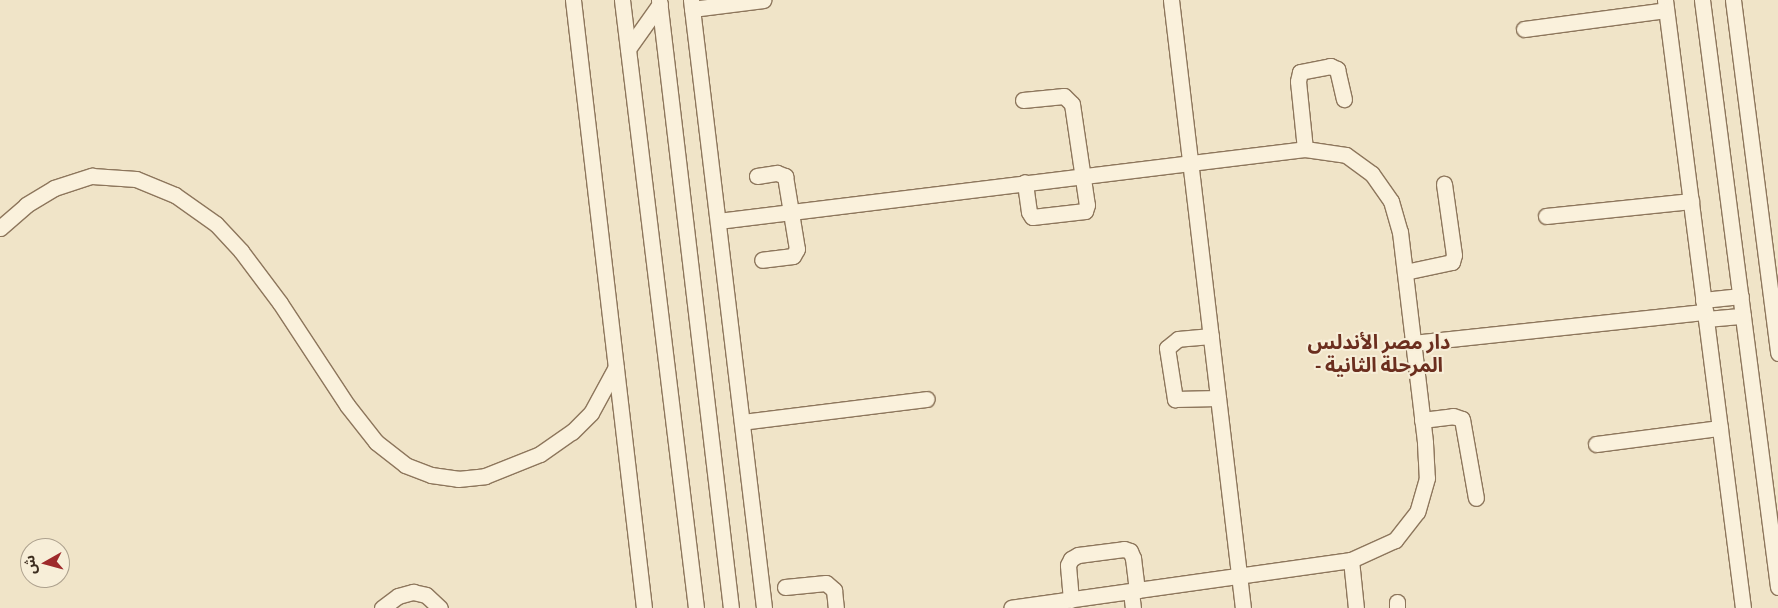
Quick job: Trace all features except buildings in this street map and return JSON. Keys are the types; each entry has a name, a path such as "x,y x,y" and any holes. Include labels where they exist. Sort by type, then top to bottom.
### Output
{"street":[{"path":"573,0 644,608"},
{"path":"622,0 696,608"},
{"path":"763,0 692,4 764,608"},
{"path":"1171,0 1243,608"},
{"path":"1702,0 1778,587"},
{"path":"1733,0 1778,353"},
{"path":"628,49 660,2"},
{"path":"660,2 731,608"},
{"path":"1524,29 1666,5 1743,608"},
{"path":"1306,149 1298,81 1300,72 1330,66 1337,69 1344,99"},
{"path":"1024,100 1064,96 1072,104 1087,205 1085,212 1032,217 1028,212 1025,182"},
{"path":"718,221 1190,161 1306,149 1346,155 1372,174 1391,201 1400,232 1427,478 1417,512 1395,540 1351,560 1011,608"},
{"path":"757,176 777,173 785,176 796,253 762,260"},
{"path":"0,228 26,205 47,192 92,176 128,177 175,195 216,224 241,251 280,303 347,405 376,442 394,458 431,475 458,479 485,476 540,454 572,432 590,413 616,367"},
{"path":"1405,272 1452,262 1454,254 1444,184"},
{"path":"1546,216 1691,200"},
{"path":"1413,343 1705,310 1740,296"},
{"path":"1705,310 1743,316"},
{"path":"1211,336 1172,341 1167,348 1168,357 1175,399 1218,398"},
{"path":"742,422 927,399"},
{"path":"1422,420 1454,416 1462,419 1476,498"},
{"path":"1596,444 1720,428"},
{"path":"1071,600 1068,565 1071,559 1078,555 1124,549 1130,551 1133,558 1133,608"},
{"path":"1351,560 1356,608"},
{"path":"786,587 826,583 834,590 836,608"},
{"path":"382,608 398,596 413,592 426,595 440,608"}],"district":[{"name":"دار مصر الأندلس - المرحلة الثانية","path":"1379,354"}]}
